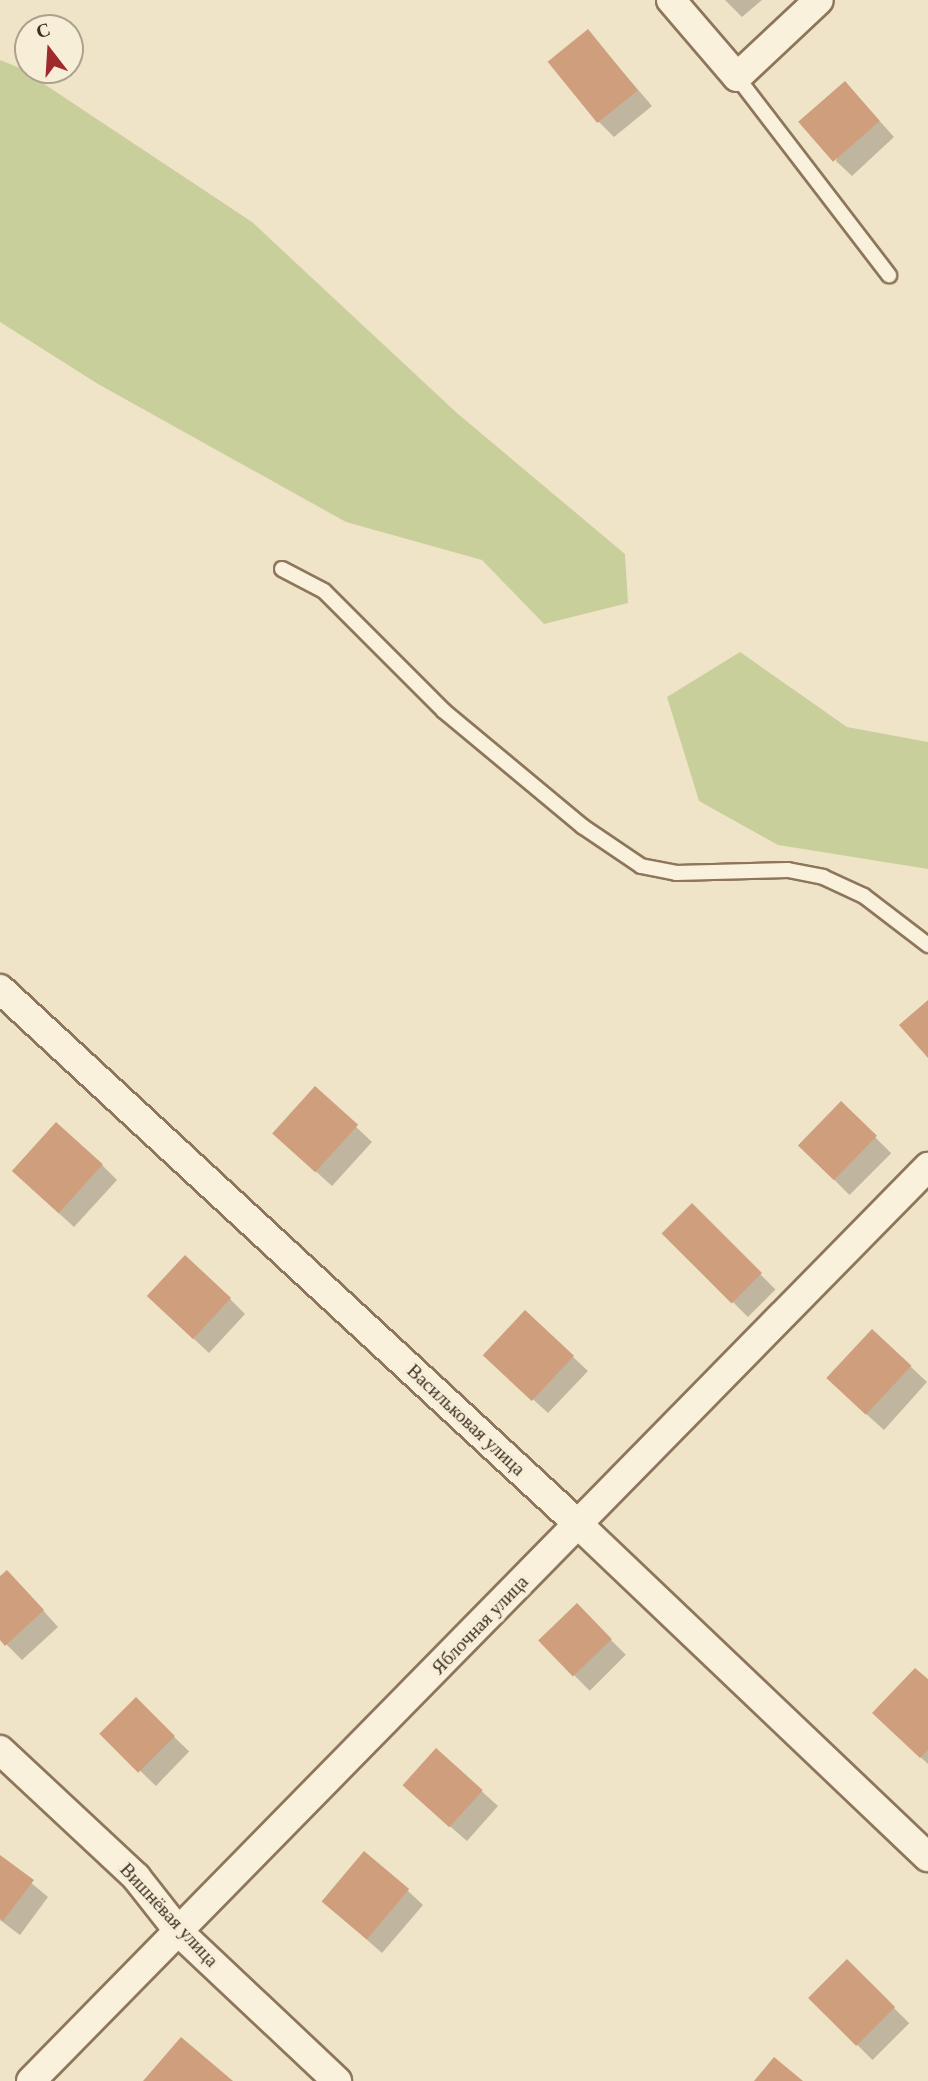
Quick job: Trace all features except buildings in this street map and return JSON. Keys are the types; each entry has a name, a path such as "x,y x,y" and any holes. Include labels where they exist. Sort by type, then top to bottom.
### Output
{"street":[{"path":"670,0 737,77 819,0"},
{"name":"Васильковая улица","path":"0,989 578,1524 928,1857"},
{"name":"Яблочная улица","path":"31,2081 180,1933 928,1167"},
{"name":"Вишнёвая улица","path":"0,1750 136,1877 180,1933 337,2081"}],"lane":[{"path":"737,77 889,275"},
{"path":"282,569 324,591 444,711 582,826 641,866 676,873 788,870 823,877 864,896 928,945"}],"green space":[{"path":"0,60 14,66 14,84 44,84 252,222 458,414 625,554 628,603 544,624 482,560 346,522 98,384 0,322"},
{"path":"740,652 847,727 928,742 928,869 778,845 699,801 667,697"}]}
